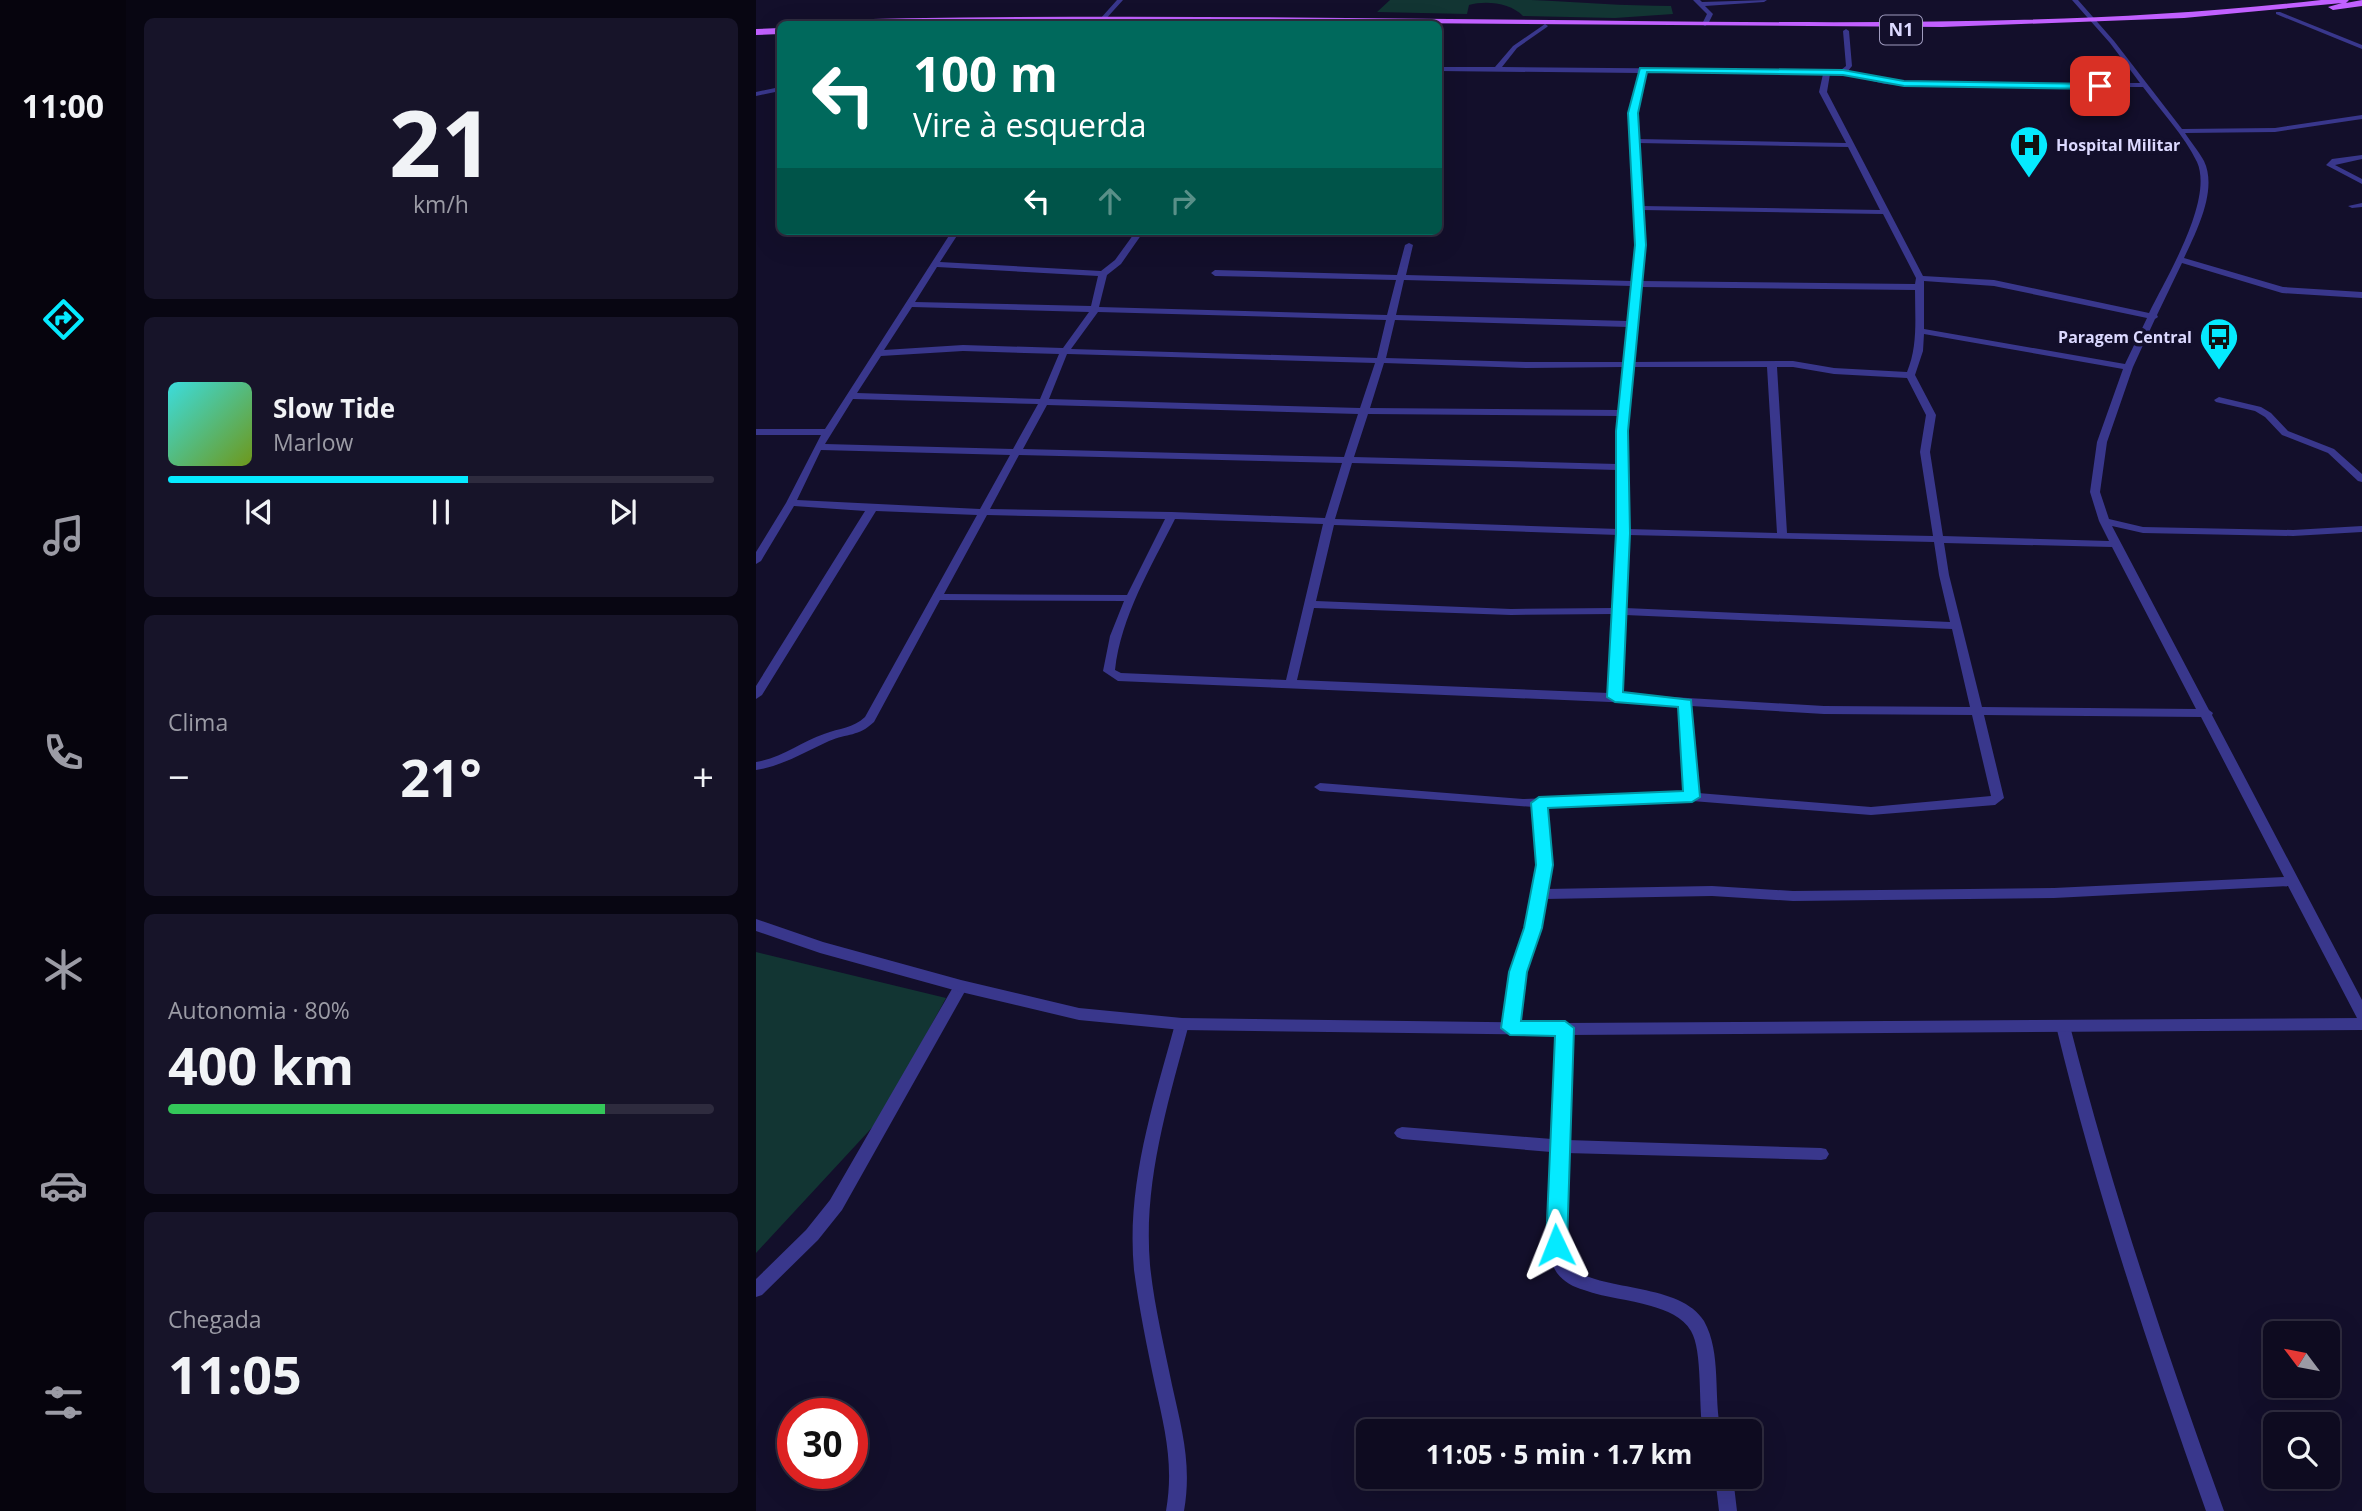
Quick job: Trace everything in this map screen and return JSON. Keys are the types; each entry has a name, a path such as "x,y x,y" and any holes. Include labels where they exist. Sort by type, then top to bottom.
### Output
{"main road":[{"name":"N1","path":"1442,22 2096,25 2345,0"},
{"name":"N1","path":"1442,26 1846,31 2096,25 2278,13 2362,3"},
{"name":"N1","path":"1025,21 1253,21"},
{"path":"756,26 777,25"},
{"path":"756,32 777,31"}],"street":[{"path":"1102,20 1120,0"},
{"path":"1698,2 1764,0"},
{"path":"2075,0 2146,85 2180,131 2200,161 2205,176 2198,220 2128,367 2102,442 2095,492 2105,521 2362,1014"},
{"path":"1698,2 1710,14 1705,24"},
{"path":"2278,13 2362,47"},
{"path":"1497,69 1515,47 1545,26"},
{"path":"1843,72 1849,66 1846,31"},
{"path":"1442,69 1843,72 1885,82 1934,85 2146,85"},
{"path":"1615,697 1623,533 1624,413 1640,245 1633,113 1643,69"},
{"path":"1320,787 1539,803 1692,797 1871,811 1991,802 1998,798 1998,789 1975,709 1937,537 1925,452 1931,415 1910,374 1922,331 1918,307 1920,282 1823,92 1827,73"},
{"path":"756,94 777,90"},
{"path":"2180,131 2275,130 2362,117"},
{"path":"1634,141 1848,145"},
{"path":"2362,157 2336,161 2330,165 2362,182"},
{"path":"2352,206 2362,205"},
{"path":"1639,208 1883,212"},
{"path":"756,561 790,503 818,447 953,235"},
{"path":"756,766 770,764 822,739 865,725 1017,453 1043,403 1063,354 1094,311 1103,274 1118,262 1137,235"},
{"path":"1291,682 1330,519 1380,362 1409,244"},
{"path":"2179,259 2282,290 2362,295"},
{"path":"934,264 1103,274"},
{"path":"1215,272 1636,284 1994,283 2154,317"},
{"path":"911,304 1633,324"},
{"path":"1922,331 2128,367"},
{"path":"880,353 962,348 1063,354 1380,362 1630,366 1804,365 1834,371 1910,374"},
{"path":"1772,366 1772,408 1782,536"},
{"path":"852,396 1363,411 1624,413"},
{"path":"2219,400 2258,409 2268,415 2285,433 2331,451 2362,479"},
{"path":"756,432 828,432"},
{"path":"818,447 1623,467"},
{"path":"790,503 871,510 930,508 983,512 1330,519 1623,533 1937,537 2117,544"},
{"path":"756,695 871,510"},
{"path":"1172,515 1132,598 1110,657 1112,674 1131,679 1291,682 1824,710 1975,709 2207,713"},
{"path":"2105,521 2143,530 2293,533 2362,529"},
{"path":"937,597 1132,598"},
{"path":"1310,604 1511,612 1619,611 1956,625"},
{"path":"1685,703 1692,797"},
{"path":"1510,1028 1518,972 1533,928 1539,894 1545,844 1539,803"},
{"path":"1539,894 1712,891 1793,895 2026,894 2293,881"},
{"path":"756,925 820,947 961,986 1079,1014 1182,1024 1510,1028 2362,1024"},
{"path":"756,1290 812,1235 836,1205 961,986"},
{"path":"1175,1511 1182,1484 1180,1453 1144,1283 1140,1249 1142,1209 1150,1156 1182,1024"},
{"path":"2063,1026 2080,1098 2116,1216 2215,1511"},
{"path":"1565,1028 1555,1219 1556,1245 1563,1269 1577,1281 1670,1303 1687,1312 1703,1339 1711,1419"},
{"path":"1402,1133 1558,1146 1821,1154"},
{"path":"1725,1489 1728,1511"}],"green space":[{"path":"1390,0 1531,0 1671,6 1673,14 1615,18 1523,16 1505,5 1483,3 1469,5 1467,14 1377,12"},
{"path":"756,952 946,998 880,1119 756,1253"}],"place":[{"name":"Hospital Militar","path":"2029,179"},
{"name":"Paragem Central","path":"2219,371"}],"route":[{"path":"1556,1245 1556,1194 1565,1028 1510,1028 1518,972 1533,928 1544,865 1545,844 1539,803 1692,797 1685,703 1615,697 1623,533 1622,431 1640,245 1633,113 1643,69 1843,72 1885,82 2017,87 2100,86"}]}
